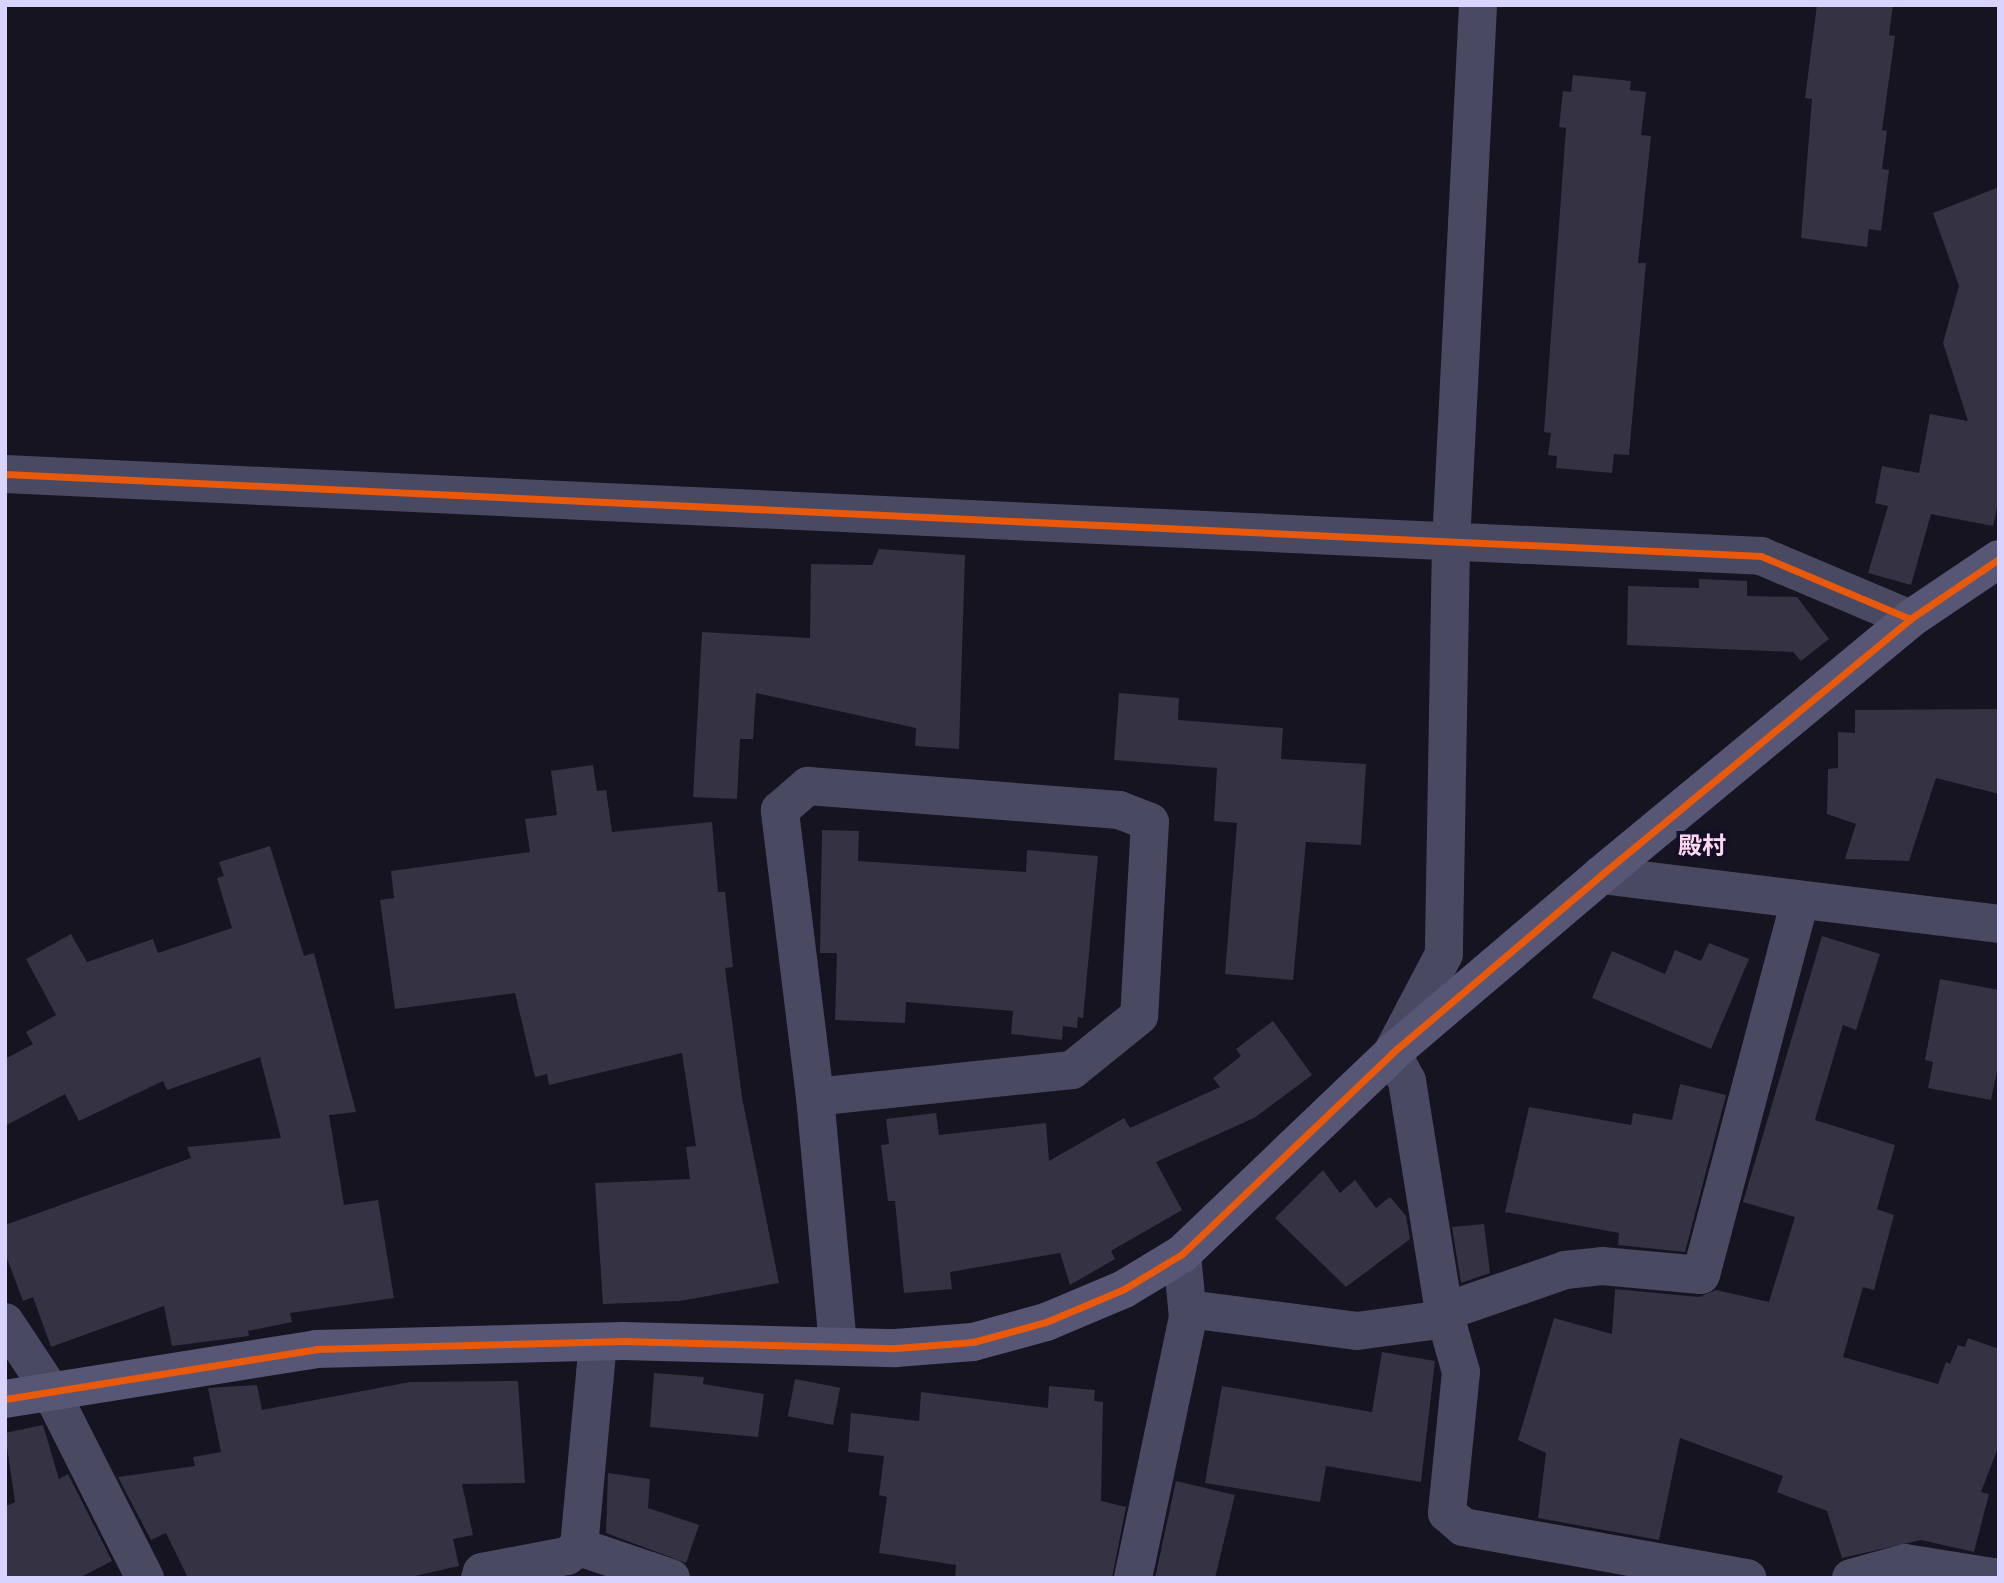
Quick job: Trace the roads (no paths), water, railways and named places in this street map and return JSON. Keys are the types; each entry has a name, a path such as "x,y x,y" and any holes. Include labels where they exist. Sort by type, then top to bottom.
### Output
{"street":[{"path":"1392,1053 1444,954 1451,543 1478,5"},
{"path":"5,474 1761,556 1910,619"},
{"path":"5,1399 316,1349 598,1342 838,1346 973,1342 1046,1322 1124,1289 1182,1254 1392,1053 1601,875 1910,619 1999,559"},
{"path":"815,1097 1072,1070 1139,1016 1150,822 1119,810 808,786 780,810 815,1097 838,1346"},
{"path":"1601,875 1999,924"},
{"path":"1188,1309 1357,1331 1445,1315 1565,1270 1602,1266 1701,1275 1800,900"},
{"path":"1392,1053 1407,1081 1445,1315 1461,1372 1447,1513 1463,1527 1747,1578"},
{"path":"1133,1578 1188,1309 1182,1254"},
{"path":"5,1322 50,1390 145,1578"},
{"path":"480,1578 482,1572 567,1556 579,1547 598,1342"},
{"path":"579,1547 671,1578"},
{"path":"1851,1578 1905,1563 1999,1577"}],"district":[{"name":"殿村","path":"1702,847"}]}
